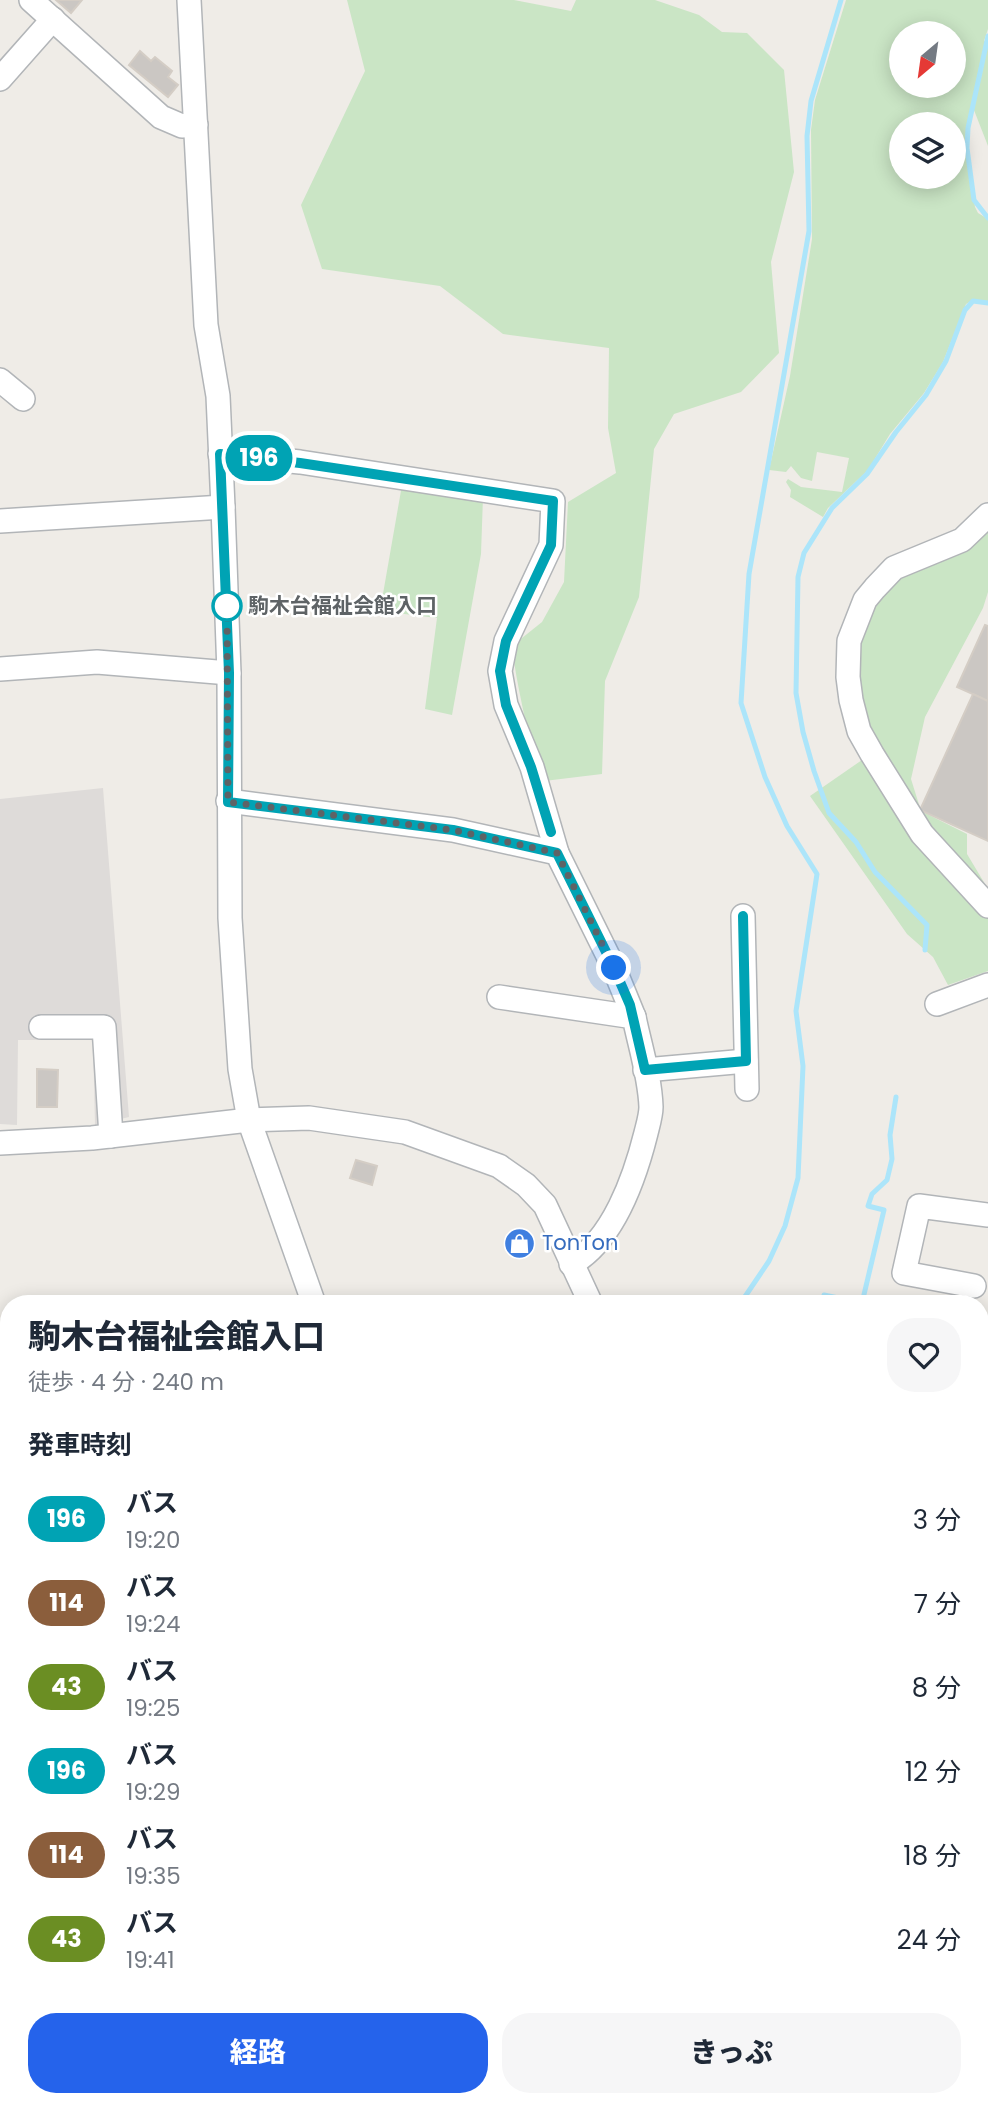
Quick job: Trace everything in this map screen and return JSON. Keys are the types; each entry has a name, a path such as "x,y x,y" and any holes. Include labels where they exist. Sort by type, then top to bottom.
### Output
{"street":[{"path":"31,0 99,53 161,117 182,126 196,125"},
{"path":"189,0 183,50 196,125 206,325 218,396 229,673 230,918 240,1069 249,1120 311,1295"},
{"path":"0,79 53,19"},
{"path":"0,380 23,400"},
{"path":"220,454 300,463 553,501 551,545 506,641 500,671 506,705 531,767 557,853 614,968 634,1017 652,1108 634,1177 624,1200 586,1256 571,1264"},
{"path":"0,521 223,507"},
{"path":"988,516 962,540 894,568 875,587 865,600 849,641 848,677 859,731 872,754 922,834 988,906"},
{"path":"0,669 97,662 229,673"},
{"path":"228,802 453,830 557,853"},
{"path":"743,916 747,1089"},
{"path":"937,1004 988,985"},
{"path":"499,997 634,1017"},
{"path":"41,1027 104,1027 111,1136"},
{"path":"645,1070 746,1061"},
{"path":"0,1143 111,1136 249,1120 309,1118 405,1132 499,1166 526,1185 545,1205 586,1295"},
{"path":"974,1286 904,1273 919,1206 988,1215"}],"shaded area":[{"path":"103,788 129,1117 95,1125 93,1040 18,1040 17,1125 0,1124 0,799"}],"green space":[{"path":"347,0 514,0 571,11 576,0 655,0 699,15 722,32 747,33 784,70 794,172 771,262 779,353 741,392 674,414 654,449 639,597 605,681 602,774 536,782 512,646 542,622 564,582 568,502 616,473 608,428 609,348 503,334 440,286 322,269 301,205 365,71"},
{"path":"846,0 988,0 988,29 984,41 988,40 988,146 972,105 966,133 966,112 889,112 889,189 966,189 966,154 975,207 978,213 988,219 988,301 973,300 966,304 943,362 924,393 890,434 868,470 828,508 823,517 790,497 791,490 786,482 788,479 801,487 842,492 849,458 817,452 812,481 801,478 791,466 786,472 769,470 790,376 812,239 811,130 815,100"},
{"path":"402,485 483,497 481,554 452,715 425,709 437,618 380,611"},
{"path":"988,527 988,592 983,608 925,717 911,779 921,811 967,834 967,854 988,889 988,971 948,985 933,957 907,934 810,796 862,760 847,728 860,595"}],"building":[{"path":"56,0 82,0 71,13"},
{"path":"140,51 151,61 155,57 172,71 168,77 178,85 168,97 129,65"},
{"path":"985,625 988,626 988,701 957,687"},
{"path":"973,694 988,701 988,841 920,810"},
{"path":"37,1069 58,1070 57,1107 37,1107"},
{"path":"356,1160 377,1166 372,1185 350,1178"}],"waterway":[{"path":"746,1295 769,1261 785,1226 798,1178 803,1066 796,1011 817,874 787,826 765,777 741,703 749,574 809,231 807,136 811,101 841,0"},
{"path":"988,36 968,128 967,148 974,200 988,218"},
{"path":"925,950 927,925 875,872 856,842 829,813 814,771 796,693 798,577 804,553 832,508 867,474 926,395 946,361 965,310 973,301 988,303"},
{"path":"864,1295 884,1210 868,1206 872,1194 887,1180 892,1159 890,1135 896,1097"}],"bus line":[{"name":"196","path":"551,832 531,767 506,705 500,671 506,641 551,545 553,501 300,463 220,454 229,673 228,802 453,830 557,853 630,1005 645,1070 746,1061 743,916"}],"place":[{"name":"駒木台福祉会館入口","path":"227,606"},
{"name":"TonTon","path":"519,1243"}],"route":[{"path":"227,606 228,802 453,830 557,853 614,968"}]}
